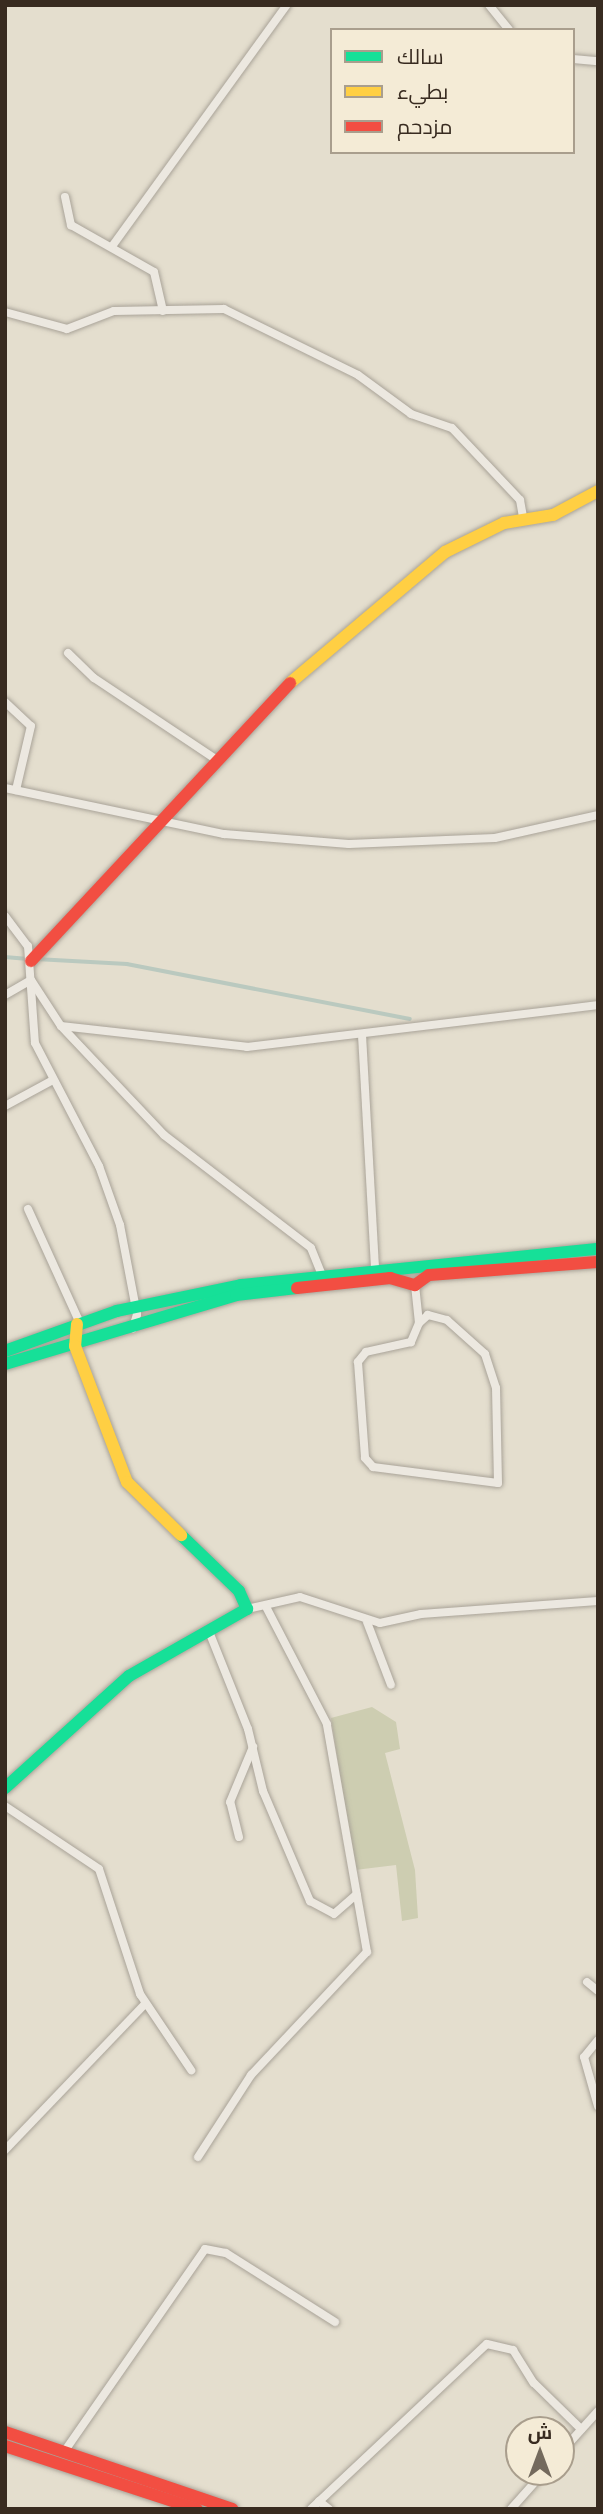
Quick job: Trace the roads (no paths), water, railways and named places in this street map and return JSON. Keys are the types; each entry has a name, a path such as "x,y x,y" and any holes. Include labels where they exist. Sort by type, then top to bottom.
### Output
{"street":[{"path":"113,245 287,5"},
{"path":"489,5 507,28"},
{"path":"575,59 598,61"},
{"path":"65,197 71,225 113,245 154,272 163,311"},
{"path":"5,312 67,330 114,311 224,309 358,375 411,414 444,423 509,487 523,517"},
{"path":"31,961 158,817 217,760 285,687 445,552 523,517 553,515 598,491"},
{"path":"68,653 94,678 217,760"},
{"path":"5,702 31,726 16,790"},
{"path":"5,788 158,817 224,834 349,844 495,838 598,814"},
{"path":"5,916 31,961 32,1032 51,1081 107,1186 136,1307 131,1331"},
{"path":"5,995 31,980"},
{"path":"31,980 61,1027 186,1156 311,1248 321,1273"},
{"path":"61,1027 219,1048 362,1035 598,1005"},
{"path":"362,1035 375,1267"},
{"path":"5,1106 51,1081"},
{"path":"29,1209 79,1323 75,1346 127,1482 239,1591 247,1609"},
{"path":"5,1351 79,1323 136,1307 321,1273 598,1249"},
{"path":"415,1285 429,1275 598,1262"},
{"path":"5,1364 131,1331 236,1294 390,1278 415,1285"},
{"path":"415,1285 419,1323 411,1342 366,1352 358,1362 365,1458 373,1467 498,1483 496,1388 485,1354 447,1320 428,1315 419,1323"},
{"path":"5,1788 129,1676 210,1634 247,1609 307,1598 367,1622 598,1601"},
{"path":"198,2157 257,2067 365,1955 358,1888 327,1724 266,1607"},
{"path":"367,1622 391,1685"},
{"path":"210,1634 253,1747 263,1791 313,1905 334,1914 356,1899 358,1888"},
{"path":"239,1837 230,1802 253,1747"},
{"path":"5,1805 99,1869 145,2004 191,2070"},
{"path":"587,1982 598,1991"},
{"path":"5,2150 145,2004"},
{"path":"598,2040 584,2063 598,2106"},
{"path":"64,2452 205,2249 226,2253 335,2322"},
{"path":"311,2509 487,2344 513,2350 534,2383 581,2429"},
{"path":"575,2436 598,2411"},
{"path":"5,2432 232,2509"},
{"path":"5,2446 198,2509"},
{"path":"511,2509 532,2486"},
{"path":"319,2501 329,2509"}],"waterway":[{"path":"5,957 28,959"},
{"path":"36,959 127,964 410,1019"}]}
